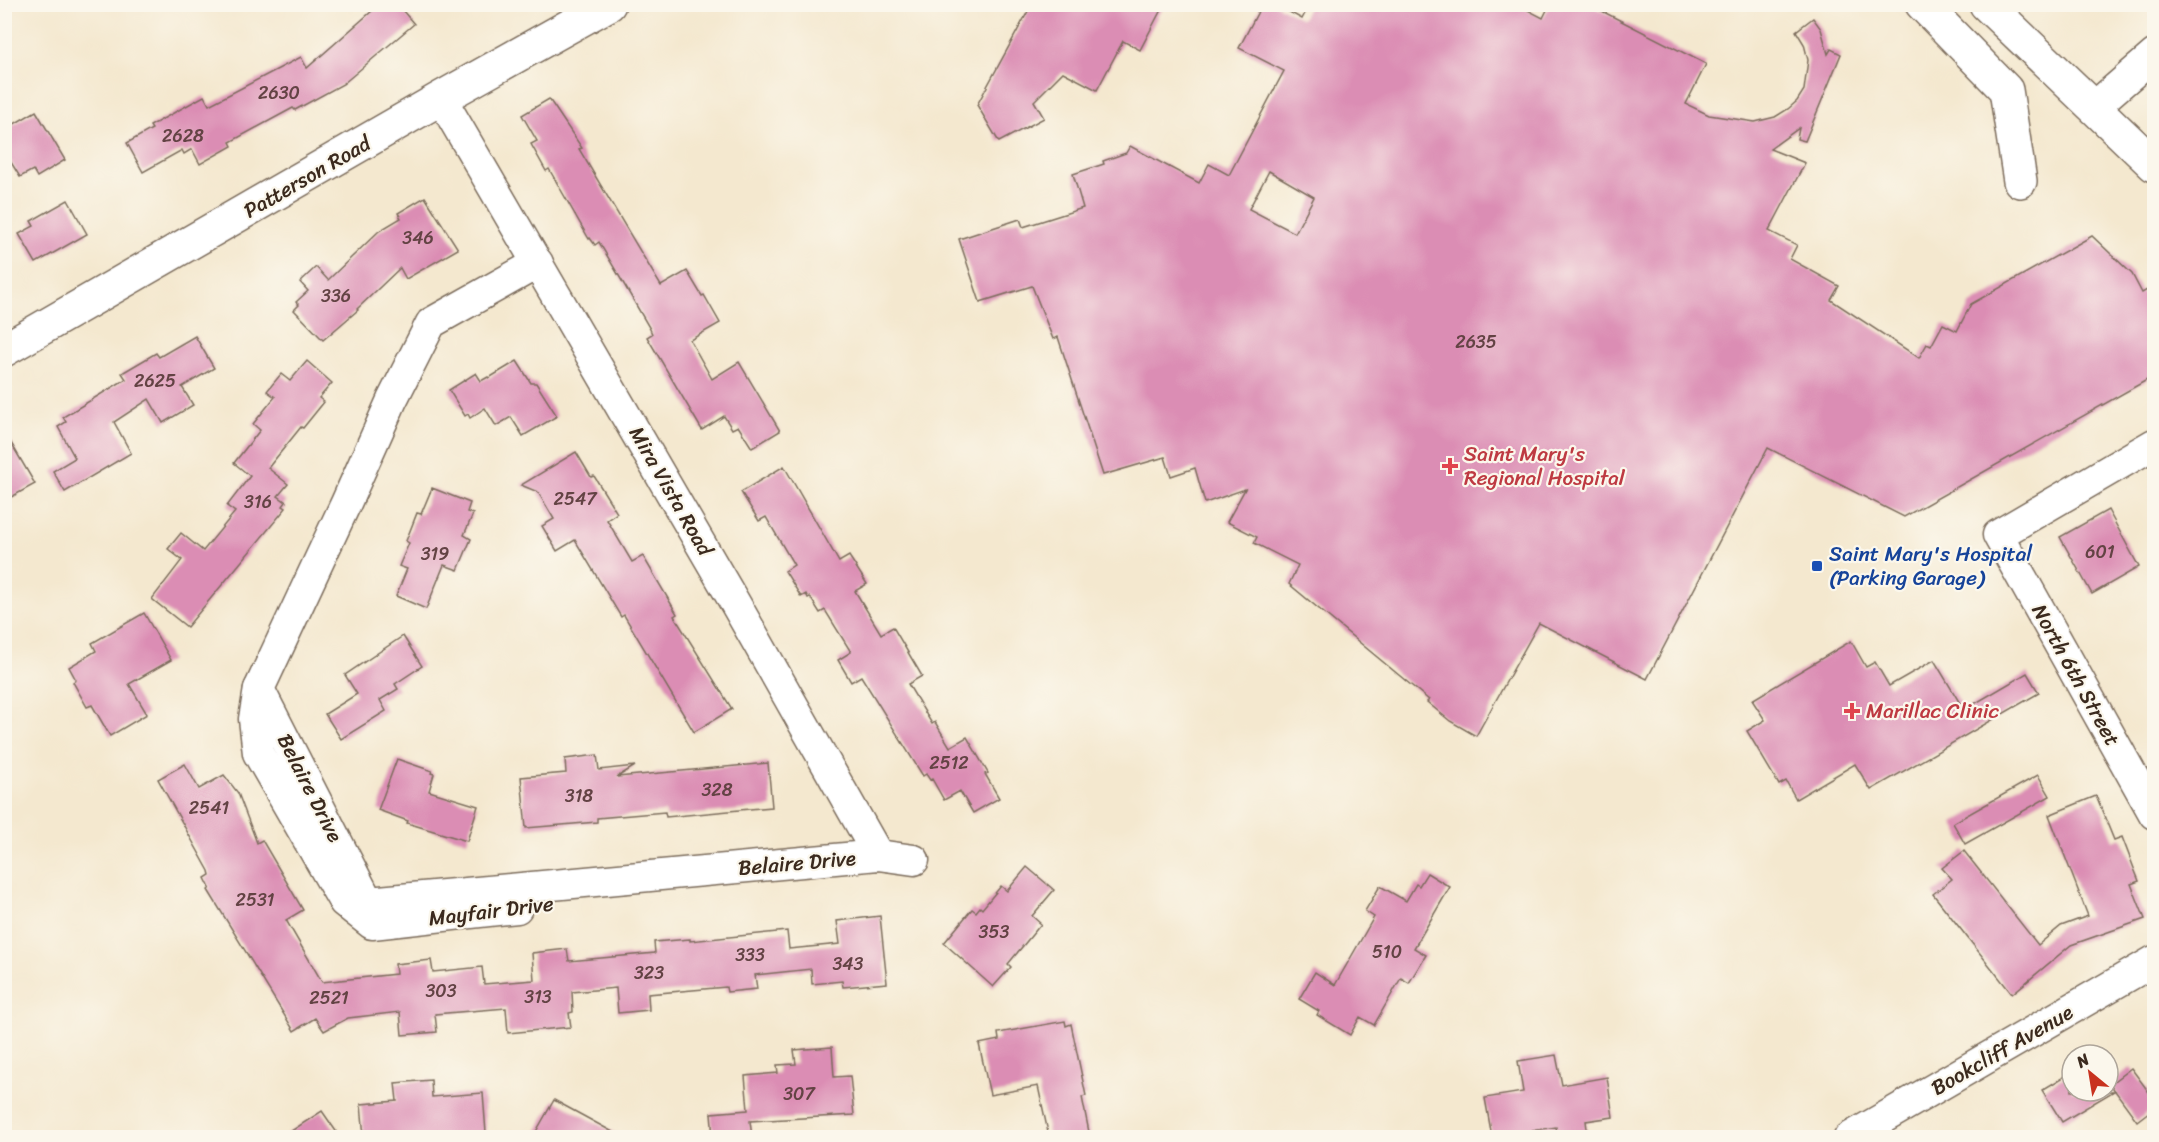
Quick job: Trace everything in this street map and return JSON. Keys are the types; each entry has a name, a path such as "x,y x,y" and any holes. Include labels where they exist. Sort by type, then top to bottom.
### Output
{"main road":[{"name":"Patterson Road","path":"4,350 441,98 609,4"},
{"path":"1922,4 2006,90 2020,181"},
{"path":"1986,4 2154,165"}],"street":[{"path":"2094,107 2154,55"},
{"name":"Mira Vista Road","path":"441,98 735,603 878,855"},
{"name":"Belaire Drive","path":"538,263 431,324 392,400 259,689 369,902 878,855"},
{"name":"North 6th Street","path":"2154,444 1998,535 2154,814"},
{"path":"878,855 914,860"},
{"name":"Bookcliff Avenue","path":"1849,1137 2154,961"}],"building":[{"path":"380,4 397,4 414,24 343,84 230,142 232,146 200,164 192,149 184,154 182,150 143,172 127,143 152,129 150,126 204,96 209,105 301,57 307,68"},
{"path":"1032,4 1164,4 1140,50 1123,41 1097,90 1063,72 1034,101 1044,118 999,142 977,105"},
{"path":"1262,4 1275,4 1302,19 1310,4 1516,4 1543,18 1550,4 1588,4 1706,64 1686,104 1709,115 1755,122 1775,117 1788,109 1804,90 1808,60 1804,44 1796,31 1813,18 1821,29 1828,54 1831,49 1841,54 1805,141 1797,139 1799,128 1770,149 1805,163 1769,231 1797,245 1790,259 1839,286 1831,300 1919,358 1927,344 1931,346 1943,324 1957,331 1971,304 2092,236 2132,274 2142,293 2147,290 2154,303 2154,376 1904,517 1768,448 1647,679 1539,623 1476,736 1450,721 1427,702 1429,700 1289,584 1298,565 1254,543 1257,537 1227,522 1245,489 1205,503 1195,468 1171,476 1165,457 1103,475 1058,337 1053,339 1032,286 980,302 959,239 1020,219 1023,227 1083,208 1073,174 1104,164 1103,161 1126,153 1130,146 1199,183 1209,164 1229,175 1284,71 1239,48","holes":["1269,171 1314,197 1295,233 1249,209"]},
{"path":"549,99 582,148 579,149 661,286 687,271 702,296 704,295 720,323 690,340 712,379 739,362 780,431 752,448 738,426 732,429 724,416 702,430 647,337 652,334 650,329 599,242 595,245 589,239 549,169 546,171 531,144 537,141 522,115"},
{"path":"36,111 65,160 37,177 33,170 20,177 4,151 4,130"},
{"path":"425,197 458,249 406,279 400,268 358,310 323,340 294,310 299,305 296,302 308,291 300,282 316,267 328,280 379,231 401,218 398,213"},
{"path":"68,200 87,234 36,263 19,234 34,226 31,221"},
{"path":"195,336 214,368 182,387 193,405 163,423 149,399 114,422 131,453 65,492 53,471 75,458 58,427 66,422 63,417 126,379 122,373 156,353 159,357"},
{"path":"307,361 332,383 319,398 324,402 268,468 288,484 278,496 286,502 283,506 286,508 187,627 152,599 182,560 168,549 181,533 203,551 235,512 227,506 250,476 234,463 260,430 253,424 275,397 267,391 281,374 290,381"},
{"path":"517,361 531,383 536,383 557,416 523,436 511,417 496,426 485,408 470,418 468,414 465,416 449,390 476,373 481,381"},
{"path":"4,431 35,484 4,501"},
{"path":"576,452 617,513 607,520 632,562 643,556 677,614 674,616 732,709 694,732 624,615 621,617 575,540 557,551 542,526 554,519 538,492 521,485"},
{"path":"784,466 839,562 849,556 867,584 855,591 881,634 893,627 922,676 908,684 932,724 935,722 950,747 967,737 988,773 985,774 999,798 973,813 960,791 944,800 932,779 930,780 926,774 923,776 861,676 851,682 838,660 851,652 825,610 820,613 806,594 801,597 785,571 794,565 766,517 759,521 741,492"},
{"path":"432,488 470,503 467,512 473,514 464,535 471,539 458,570 444,565 426,609 396,596 407,569 399,566 409,543 406,541 417,513 421,514"},
{"path":"2108,510 2139,567 2092,594 2060,537"},
{"path":"144,613 171,660 129,684 147,714 110,736 92,705 87,707 73,682 76,680 69,667 96,651 92,643"},
{"path":"403,636 422,666 395,684 398,689 380,700 386,711 341,739 325,714 357,694 345,675"},
{"name":"Marillac Clinic","path":"1851,641 1866,667 1875,662 1889,686 1934,660 1964,710 2027,673 2039,693 1871,790 1855,764 1796,799 1786,781 1779,785 1747,731 1765,720 1752,700"},
{"path":"597,755 599,770 635,766 617,777 768,763 772,807 666,817 665,812 597,818 597,822 526,828 521,777 566,773 565,759"},
{"path":"397,759 432,771 431,773 434,774 429,791 478,806 467,841 407,823 408,821 378,810"},
{"path":"185,764 199,789 224,775 238,793 257,843 262,840 303,910 286,920 322,982 396,974 395,964 431,960 433,972 482,967 484,984 534,980 532,953 567,949 569,961 655,953 654,942 690,939 690,941 787,931 789,949 840,944 837,921 880,916 887,983 843,987 842,981 812,984 811,969 755,975 757,989 727,992 726,987 648,994 649,1010 618,1013 616,988 572,992 573,1012 569,1013 571,1027 508,1033 506,1008 435,1014 437,1032 402,1035 400,1012 348,1018 324,1031 315,1018 294,1031 208,890 210,888 205,878 210,875 209,871 158,779"},
{"path":"2038,775 2050,796 1965,844 1953,823"},
{"path":"2096,796 2114,840 2122,837 2139,881 2131,884 2145,919 2071,945 2012,994 1933,894 1952,879 1942,868 1964,851 2038,945 2061,926 2088,916 2049,815"},
{"path":"1027,867 1054,890 1032,916 1041,924 1008,964 1011,967 993,987 944,943 972,909 976,912 980,907 982,909 1001,886 1007,891"},
{"path":"1427,873 1450,887 1414,948 1426,955 1409,983 1401,978 1374,1025 1360,1017 1350,1035 1317,1015 1319,1011 1299,999 1315,972 1335,985 1374,917 1365,911 1380,886 1406,901 1416,884 1419,886"},
{"path":"1065,1021 1066,1026 1071,1024 1086,1096 1082,1097 1090,1137 1049,1137 1038,1086 990,1095 979,1044 999,1040 998,1033"},
{"path":"832,1047 834,1077 850,1076 854,1115 750,1121 752,1137 713,1137 711,1113 748,1110 745,1076 778,1073 777,1065 796,1064 794,1050"},
{"path":"1556,1055 1562,1085 1607,1077 1613,1117 1586,1121 1588,1137 1558,1137 1556,1127 1492,1137 1485,1098 1523,1092 1518,1061"},
{"path":"2131,1068 2154,1099 2154,1108 2137,1121 2120,1098 2120,1076"},
{"path":"2060,1079 2060,1103 2094,1103 2062,1122 2042,1090"},
{"path":"431,1080 432,1097 483,1093 486,1133 444,1137 364,1137 361,1104 397,1101 395,1083"},
{"path":"554,1100 622,1137 533,1137"},
{"path":"322,1111 340,1137 282,1137"}],"place":[{"name":"Saint Mary's Regional Hospital","path":"1450,466"},
{"name":"Saint Mary's Hospital (Parking Garage)","path":"1817,566"},
{"name":"Marillac Clinic","path":"1852,711"}]}
